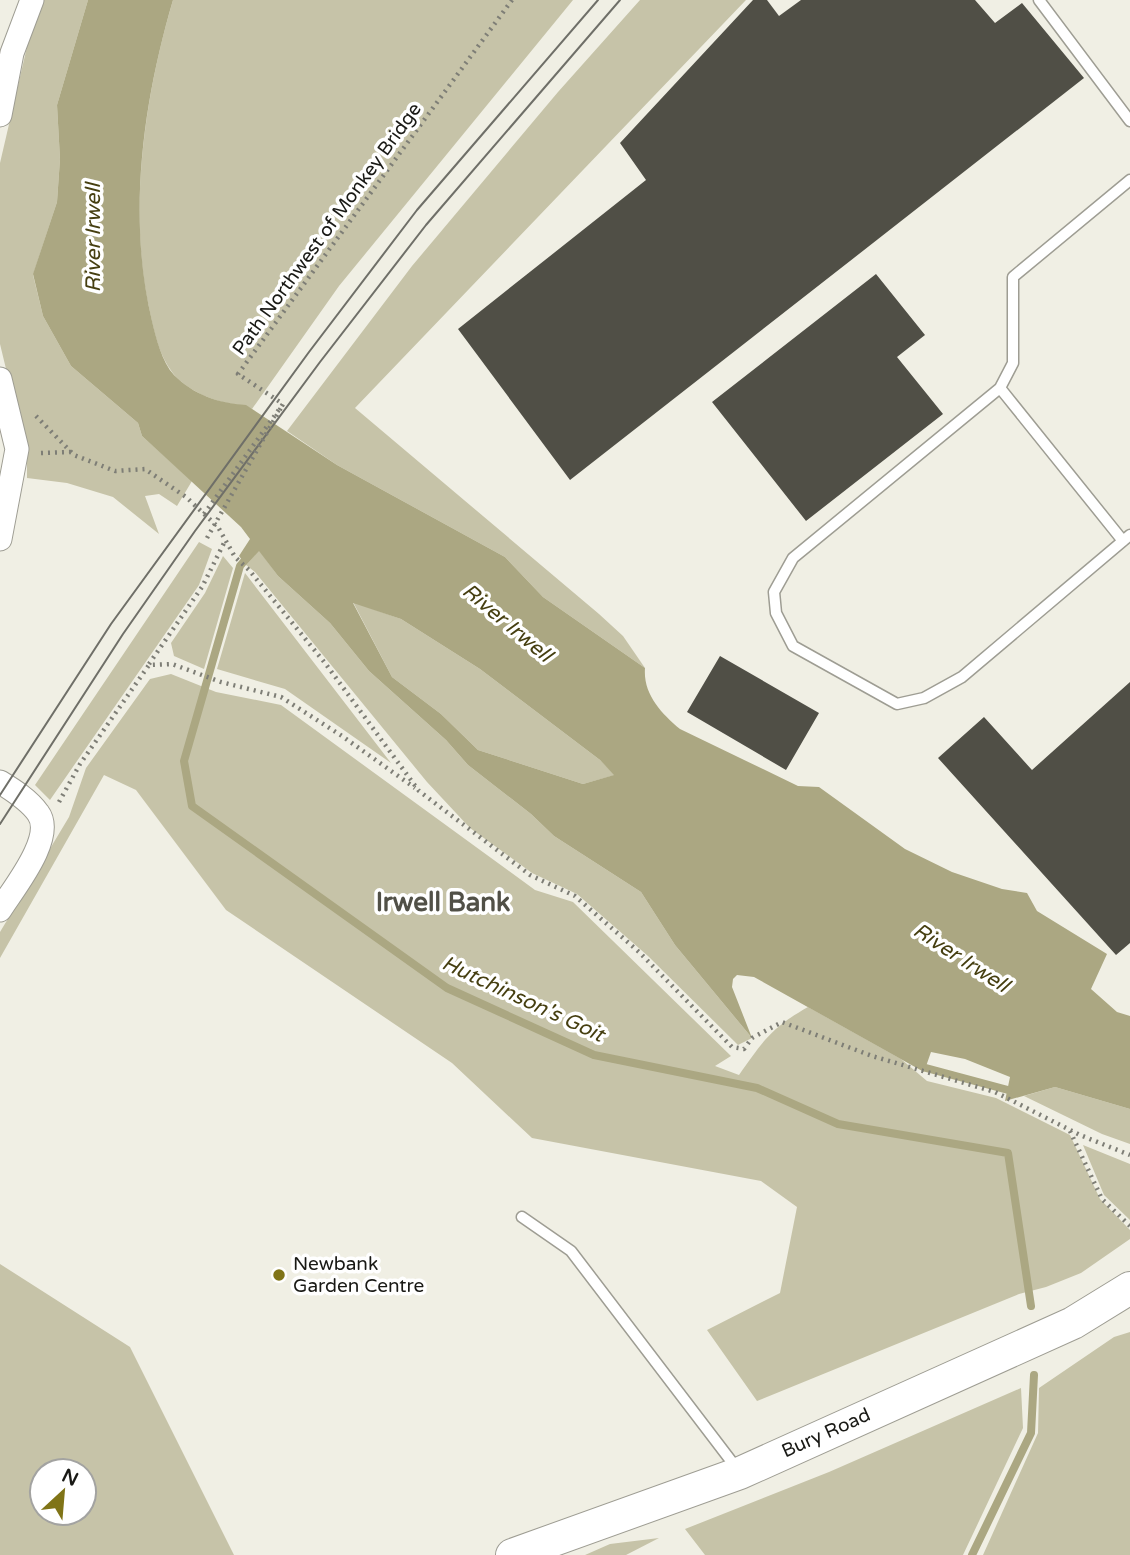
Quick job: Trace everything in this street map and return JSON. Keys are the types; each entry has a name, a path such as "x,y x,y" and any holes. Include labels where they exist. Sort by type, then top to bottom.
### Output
{"street":[{"path":"0,115 12,52 33,0"},
{"path":"0,539 17,449 2,388"},
{"path":"0,782 19,794 40,814 43,829 39,849 0,910"},
{"name":"Bury Road","path":"512,1555 740,1473 1073,1323 1130,1288"}],"lane":[{"path":"1038,0 1130,121"},
{"path":"1000,388 1127,538 962,677 924,698 897,704 793,646 776,613 774,592 793,558 1000,388 1013,363 1013,277 1130,180"},
{"path":"522,1217 571,1251 740,1473"}],"path":[{"name":"Path Northwest of Monkey Bridge","path":"282,405 238,374 512,0"},
{"path":"2,388 29,409 74,455 115,471 145,469 205,512 218,527 234,557 249,570 325,663 419,791"},
{"path":"205,512 282,405"},
{"path":"206,538 282,405"},
{"path":"40,814 57,806 80,764 202,587 225,540"},
{"path":"149,665 172,664 281,698 342,736 530,875 575,895 639,952 732,1046 744,1049 752,1038 782,1022 872,1056 995,1092 1070,1130 1130,1155"},
{"path":"1070,1130 1102,1199 1130,1226"}],"shaded area":[{"path":"40,0 88,0 57,105 60,159 57,202 33,275 43,316 71,366 138,423 142,436 192,481 177,506 159,494 145,496 159,534 113,497 67,483 27,478 27,456 0,344 0,163"},
{"path":"173,0 573,0 339,286 252,409 204,396 177,378 161,353 151,317 140,239 142,158 154,77"},
{"path":"640,0 746,0 355,408 599,614 623,636 645,668 543,597 505,557 337,465 287,431 412,266 558,92"},
{"path":"199,542 212,549 199,585 50,800 35,785"},
{"path":"259,550 278,576 330,623 369,671 446,740 468,765 531,814 554,836 641,892 675,945 752,1038 738,1045 648,956 577,894 532,873 470,828 427,782 255,572 246,565"},
{"path":"223,556 233,568 204,669 174,656 171,643 205,593"},
{"path":"245,573 391,763 285,689 217,669"},
{"path":"353,602 401,619 480,669 600,760 615,775 583,784 478,750 441,714 392,677"},
{"path":"171,674 216,692 281,705 535,890 573,902 731,1056 715,1066 739,1075 769,1036 808,1007 901,1059 927,1081 996,1098 1070,1135 1100,1199 1130,1230 1130,1239 1081,1273 1019,1294 757,1401 707,1330 780,1293 797,1207 761,1181 532,1138 452,1063 226,910 136,790 104,775 0,958 0,932 69,817 86,768 150,679"},
{"path":"1055,1087 1130,1109 1130,1144 1102,1134 1024,1096"},
{"path":"1083,1145 1130,1164 1130,1220 1104,1195"},
{"path":"0,1264 130,1347 234,1555 0,1555"},
{"path":"1130,1332 1130,1555 983,1555 1038,1433 1039,1388 1114,1337"},
{"path":"1021,1388 1023,1428 963,1555 705,1555 685,1529 829,1472"},
{"path":"659,1538 626,1555 585,1555 610,1544"}],"water":[{"name":"River Irwell","path":"88,0 173,0 162,39 147,119 140,201 144,282 158,342 174,375 207,397 246,405 337,465 505,557 543,597 645,668 650,695 680,729 798,786 819,787 905,849 952,872 1002,889 1027,893 1037,911 1107,954 1091,989 1117,1012 1130,1016 1130,1109 1055,1087 1005,1101 1010,1077 965,1059 931,1052 924,1072 754,977 737,975 733,979 732,987 752,1038 675,945 641,892 554,836 531,814 468,765 446,740 369,671 330,623 278,576 259,551 246,565 239,556 250,539 241,527 142,436 138,423 71,366 43,316 33,274 57,202 60,159 57,105","holes":["353,603 401,619 480,669 600,760 614,775 583,784 478,750 441,714 392,677"]}],"building":[{"path":"753,0 767,0 779,16 801,0 975,0 995,23 1022,3 1084,78 570,480 458,329 646,180 620,143"},
{"path":"876,274 925,335 897,357 943,414 806,521 712,402"},
{"path":"720,656 819,713 786,770 687,712"},
{"path":"1130,682 1130,943 1116,955 938,758 984,717 1032,770"}],"waterway":[{"name":"Hutchinson's Goit","path":"250,554 240,566 184,761 192,806 447,988 594,1055 757,1088 838,1124 1008,1153 1031,1306"},
{"path":"926,1068 1008,1090"},
{"name":"Hutchinson's Goit","path":"972,1555 1031,1433 1034,1375"}],"tram line":[{"path":"0,795 111,624 309,352 417,210 598,0"},
{"path":"0,824 123,634 195,531 320,362 426,225 620,0"}],"place":[{"name":"Newbank Garden Centre","path":"279,1275"}],"district":[{"name":"Irwell Bank","path":"443,902"}]}
